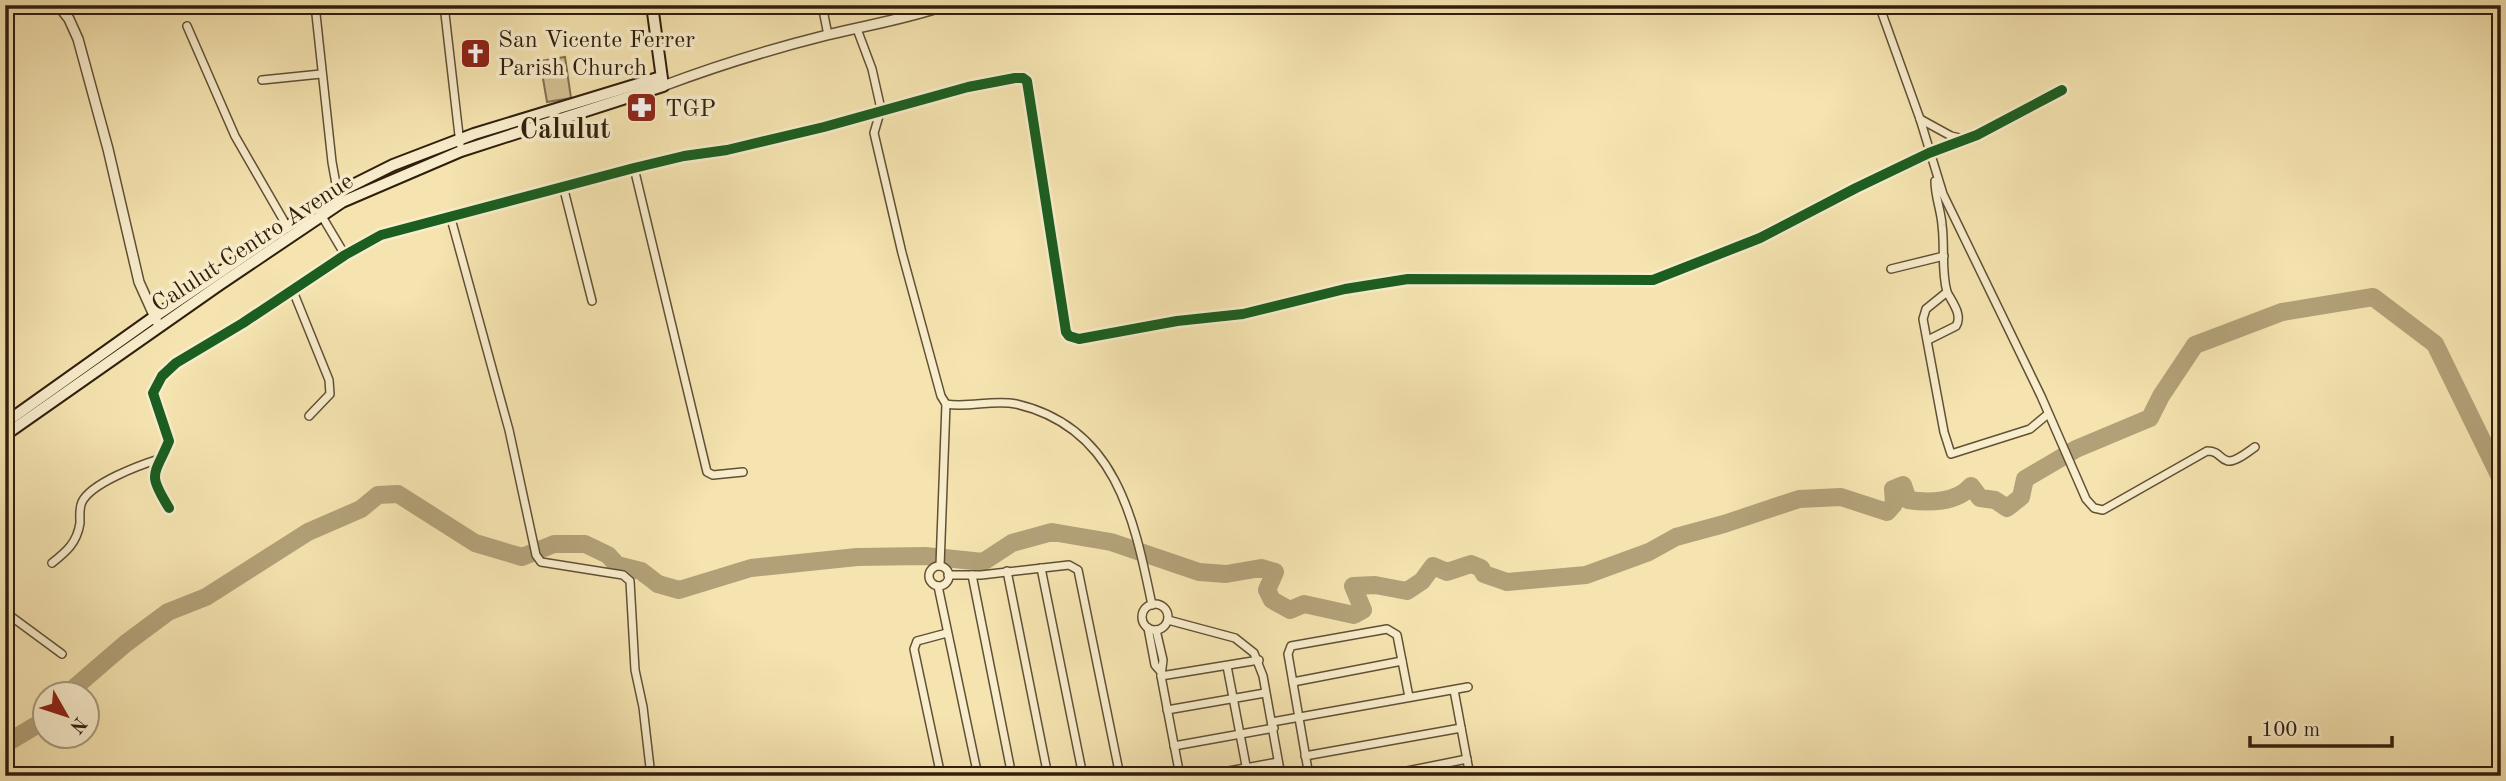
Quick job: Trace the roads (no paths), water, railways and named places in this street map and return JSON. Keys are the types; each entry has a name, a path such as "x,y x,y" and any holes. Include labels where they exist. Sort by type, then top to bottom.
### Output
{"main road":[{"path":"652,5 662,81"},
{"name":"Calulut Centro Avenue","path":"5,423 290,230 393,165 662,81"},
{"name":"Calulut Centro Avenue","path":"5,435 157,322"}],"street":[{"path":"314,5 321,74 340,198"},
{"path":"444,5 460,145"},
{"path":"822,5 828,35"},
{"path":"662,81 946,5"},
{"path":"1879,5 1920,119 1942,194 2064,446 2086,499 2094,508 2103,510 2207,451 2218,453 2227,461 2232,461 2255,447"},
{"path":"61,6 78,40 108,149 139,282 157,322"},
{"path":"187,26 235,136 290,230"},
{"path":"857,29 872,69 881,109 874,132 902,253 940,396 946,404 940,564"},
{"path":"262,80 321,74"},
{"path":"169,508 156,487 153,475 169,441 153,393 162,376 176,363 293,291 345,255 381,235 634,168 824,127 968,87 1015,78 1027,81 1066,332 1074,339 1178,321 1243,314 1345,289 1398,280 1653,280 1760,238 1929,153 2012,118 2062,90"},
{"path":"1920,119 1951,136 1965,139"},
{"path":"634,168 707,472 713,475 743,472"},
{"path":"1928,340 1959,322 1947,292 1943,272 1942,222 1935,191 1936,175"},
{"path":"563,186 592,301"},
{"path":"319,211 345,255"},
{"path":"450,215 509,430 536,555 541,562 549,564 628,577 635,670 643,707 651,776"},
{"path":"1891,269 1944,256"},
{"path":"293,291 329,380 330,394 309,416"},
{"path":"1947,292 1923,314 1930,368 1951,454 2030,429 2048,414"},
{"path":"946,404 957,406 1012,403 1035,409 1063,423 1099,454 1112,472 1139,540 1152,605"},
{"path":"52,563 75,541 81,505 85,497 130,468 159,459"},
{"path":"940,564 948,575 947,582 938,586 931,583 929,577 933,568 940,564"},
{"path":"948,575 1069,565 1078,570 1120,776"},
{"path":"1041,568 1083,776"},
{"path":"1007,571 1048,776"},
{"path":"972,575 1012,776"},
{"path":"938,586 978,776"},
{"path":"1152,605 1164,608 1168,620 1164,627 1152,629 1143,622 1143,614 1152,605"},
{"path":"5,612 62,654"},
{"path":"1168,620 1235,638 1249,646 1259,660 1281,776"},
{"path":"1152,629 1155,665 1161,674 1180,776"},
{"path":"1310,776 1288,649 1291,646 1387,629 1397,635 1409,697"},
{"path":"941,776 914,649 915,644 922,638 947,633"},
{"path":"1161,674 1259,660"},
{"path":"1293,682 1402,662"},
{"path":"1227,666 1247,772"},
{"path":"1174,746 1239,734 1300,716 1468,687"},
{"path":"1454,690 1470,776"},
{"path":"1167,710 1265,693"},
{"path":"1306,756 1461,727"},
{"path":"1382,776 1467,759"},
{"path":"1201,776 1247,772 1278,762"}],"waterway":[{"path":"83,680 168,612 206,597 308,532 361,509 378,495 398,494 475,543 522,557 554,544 585,544 608,555 617,565 641,571 658,584 679,590 751,568 857,557 925,556 983,562 1012,543 1052,532 1111,542 1199,572 1226,574 1261,568 1275,572 1267,590 1272,600 1290,610 1304,604 1354,615 1363,610 1353,586 1375,585 1407,591 1422,581 1433,566 1447,572 1471,564 1481,568 1484,574 1507,582 1586,575 1649,552 1676,537 1799,499 1841,497 1887,512 1894,504 1893,489 1903,485 1908,500 1924,501 1950,499 1971,486 1980,498 1995,500 2007,508 2021,497 2025,479 2076,449 2150,418 2161,396 2195,345 2282,312 2373,297 2435,344 2501,479"},
{"path":"5,744 32,728"}],"place":[{"name":"San Vicente Ferrer Parish Church","path":"475,53"},
{"name":"TGP","path":"642,108"}],"district":[{"name":"Calulut","path":"565,128"}]}
